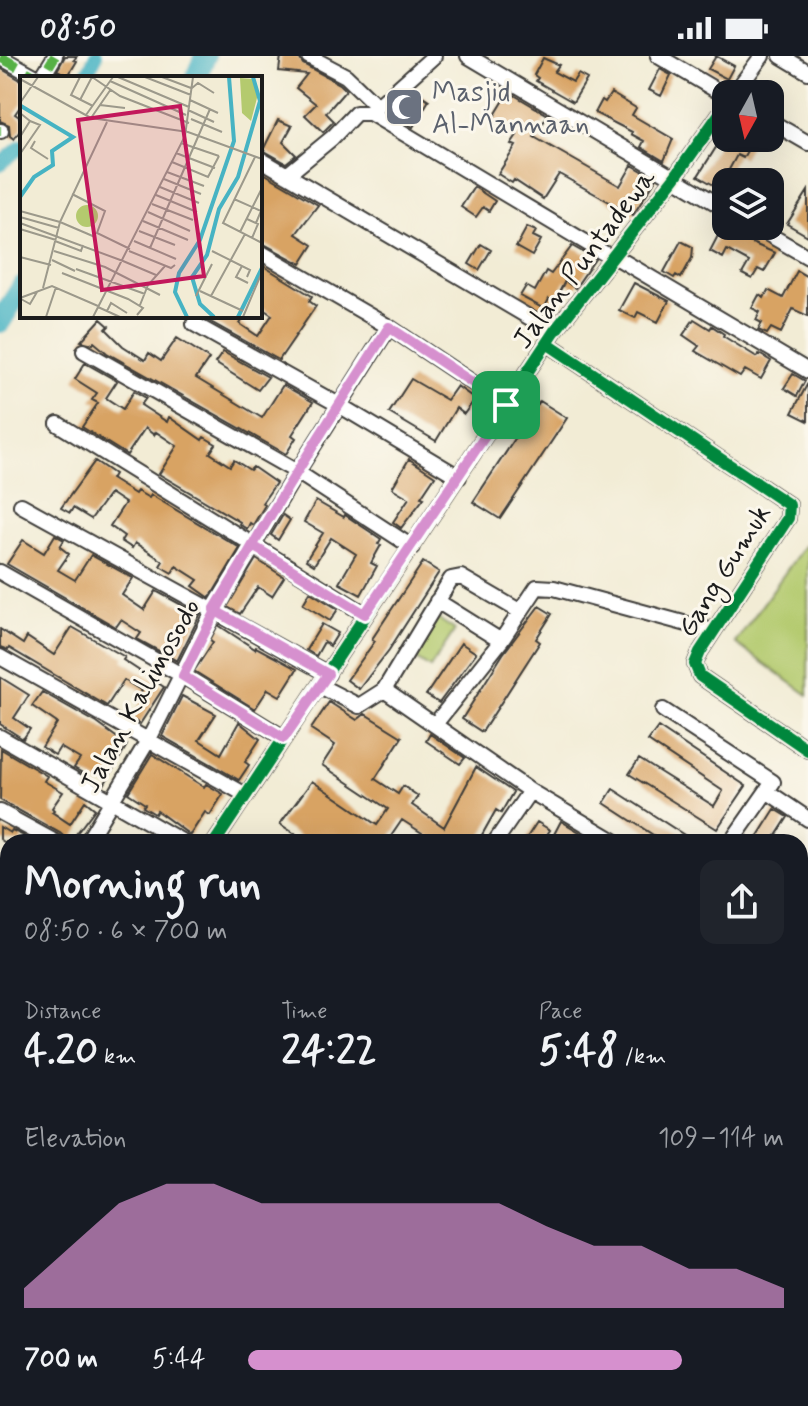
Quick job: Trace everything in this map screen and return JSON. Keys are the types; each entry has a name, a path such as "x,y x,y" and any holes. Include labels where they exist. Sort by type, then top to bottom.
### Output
{"street":[{"path":"41,76 55,56"},
{"path":"308,56 349,78 374,109 613,257 808,371"},
{"path":"287,175 332,138 356,113 374,109 434,56"},
{"path":"468,56 712,200"},
{"path":"658,56 712,88"},
{"path":"744,80 762,56"},
{"path":"781,56 808,72"},
{"path":"0,57 36,76"},
{"name":"Jalan Puntadewa","path":"220,834 550,338 712,125"},
{"path":"784,129 808,143"},
{"path":"262,160 550,338"},
{"path":"778,240 808,257"},
{"path":"262,253 389,327 506,405"},
{"path":"194,324 459,477"},
{"name":"Jalan Kalimosodo","path":"92,834 149,739 214,610 389,327"},
{"name":"Gang Gumuk","path":"550,338 789,505 788,518 713,631 697,659 696,670 700,676 808,750"},
{"path":"84,351 297,472 412,547"},
{"path":"58,424 365,614"},
{"path":"21,505 214,610 359,706 384,690 451,579 461,577 521,612"},
{"path":"0,572 183,676 284,738"},
{"path":"436,723 501,641 537,587 545,586 713,631"},
{"path":"437,601 501,641"},
{"path":"0,657 246,795"},
{"path":"384,690 436,723 530,791 603,834"},
{"path":"663,710 773,781 774,784 737,834"},
{"path":"0,737 169,834"},
{"path":"500,834 530,791"},
{"path":"768,792 808,819"},
{"path":"0,812 40,834"}],"green space":[{"path":"804,546 808,549 808,695 735,643"},
{"path":"437,618 455,630 430,668 412,656"}],"building":[{"path":"65,56 77,56 68,76 58,70 54,76"},
{"path":"281,56 298,56 303,64 346,90 326,113 334,121 323,132 305,115 316,104 296,88 307,74 279,71"},
{"path":"716,56 734,66 727,79 708,69"},
{"path":"543,58 559,65 554,72 573,82 578,74 587,79 573,102 536,81 538,78 534,75"},
{"path":"0,68 20,80 20,107 15,114 20,118 20,131 14,139 10,136 9,125 0,121"},
{"path":"660,69 671,75 661,96 649,90"},
{"name":"Masjid Al-Mannaan","path":"412,89 429,100 413,127 387,111"},
{"path":"509,92 548,115 534,137 620,186 632,165 656,179 633,215 559,174 543,199 514,180 512,183 498,174 516,146 511,144 517,135 492,120"},
{"path":"611,93 636,108 632,115 673,139 664,161 641,147 644,141 632,132 595,113 602,100 605,102"},
{"path":"278,120 292,126 283,142 296,155 286,163 263,150"},
{"path":"713,152 746,152 743,158 737,155 730,168 712,168 712,184 698,176"},
{"path":"262,172 318,205 296,234 313,245 301,264 262,243"},
{"path":"474,187 495,201 489,211 483,207 476,217 461,207"},
{"path":"808,191 808,236 787,224"},
{"path":"527,227 536,231 533,236 541,240 532,256 516,247"},
{"path":"716,240 745,240 775,253 764,272 758,269 752,279 742,274 749,262 727,250 723,258 710,251"},
{"path":"681,241 693,247 692,258 681,278 676,275 674,278 664,272"},
{"path":"481,244 491,250 479,270 469,264"},
{"path":"572,246 595,259 575,288 565,281 554,302 549,299 544,309 520,296 526,286 535,291 546,271 551,274"},
{"path":"262,265 312,296 309,301 316,306 279,360 204,318 244,318 240,324 258,336 272,315 262,308"},
{"path":"797,271 808,277 808,316 793,309 781,333 771,328 767,334 758,330 762,323 756,320 760,312 752,308 759,295 764,298 768,290 783,298"},
{"path":"634,283 669,301 658,322 638,312 635,318 619,310"},
{"path":"101,319 109,326 106,329 123,346 145,360 149,353 161,361 177,338 209,359 196,378 262,418 283,385 313,402 292,435 296,438 286,454 107,353 94,342 81,341"},
{"path":"694,319 710,329 712,326 757,357 759,354 771,361 761,379 745,370 740,377 695,351 699,346 683,335"},
{"path":"223,352 268,377 258,390 215,363"},
{"path":"85,363 117,381 106,398 123,409 134,391 146,398 141,405 167,422 169,417 202,440 204,437 216,444 210,453 230,466 234,460 250,470 253,467 276,483 262,503 265,505 253,525 250,523 247,529 159,474 177,446 156,432 154,435 145,428 127,455 82,427 98,403 92,400 97,393 75,379"},
{"path":"793,374 805,381 797,396 784,388"},
{"path":"411,379 447,400 457,386 475,399 464,414 456,408 436,441 389,413"},
{"path":"808,383 808,421 792,413"},
{"path":"540,401 567,418 500,519 473,502"},
{"path":"409,459 435,476 421,497 424,498 401,528 393,522 409,498 392,488"},
{"path":"95,461 114,474 111,479 135,494 137,491 149,498 151,495 240,548 210,598 193,586 198,580 176,566 172,573 160,566 163,561 135,543 132,548 121,541 124,536 110,526 125,503 110,493 91,519 73,508 70,513 61,508"},
{"path":"316,501 345,515 381,539 371,563 377,566 361,595 339,583 356,554 331,538 314,565 306,560 323,533 304,522"},
{"path":"283,515 290,520 278,540 271,535"},
{"path":"55,535 64,540 60,547 69,554 58,570 75,580 91,555 133,578 122,595 144,610 156,591 200,615 177,661 137,639 141,633 121,620 116,627 7,564 23,540 44,553"},
{"path":"256,559 284,577 272,596 258,587 240,614 227,607"},
{"path":"423,562 439,572 389,650 359,689 347,680 375,641 372,639"},
{"path":"310,592 338,609 330,621 303,604"},
{"path":"539,606 552,614 536,639 540,642 482,732 462,719 503,654"},
{"path":"322,624 338,633 330,646 324,642 316,656 306,650"},
{"path":"218,625 255,649 297,669 280,696 268,689 255,709 194,671 213,642 210,640"},
{"path":"72,627 125,657 123,660 164,687 140,724 130,719 142,701 137,698 142,691 124,680 107,706 9,648 0,647 0,629 23,644 27,637 54,655"},
{"path":"461,643 476,653 439,703 426,695"},
{"path":"0,677 29,695 14,718 30,729 23,739 0,724"},
{"path":"42,692 97,723 127,745 104,785 74,768 80,759 60,747 55,755 42,747 57,723 32,706"},
{"path":"182,696 216,714 199,740 221,754 239,722 260,739 245,762 249,765 239,780 162,736"},
{"path":"329,702 357,720 365,714 402,737 375,779 398,794 403,786 418,796 412,805 444,827 476,767 513,792 501,813 496,810 482,834 424,834 402,820 392,834 295,834 280,824 312,781 377,825 388,809 322,765 335,745 311,729"},
{"path":"658,727 746,786 717,829 629,774 639,759 714,806 723,791 648,741"},
{"path":"430,734 465,758 460,764 426,741"},
{"path":"1,749 47,776 44,781 63,792 52,812 70,824 85,801 95,809 76,834 61,834 0,800"},
{"path":"152,754 204,787 206,784 223,794 210,815 205,812 189,834 157,811 155,814 143,807 145,804 128,793"},
{"path":"613,789 683,834 652,834 604,803"},
{"path":"775,809 788,817 777,834 759,834"},
{"path":"561,821 583,834 554,834"},
{"path":"537,822 550,830 547,834 529,834"},
{"path":"0,827 20,834 0,834"}],"waterway":[{"path":"86,76 96,56"},
{"path":"197,76 205,56"},
{"path":"0,164 20,148"},
{"path":"0,322 20,290"}],"marked path":[{"path":"41,76 55,56"},
{"path":"0,57 34,76"}],"cycle path":[{"path":"220,834 554,332 712,125"},
{"path":"547,343 789,505 788,518 695,664 700,676 808,750"}],"place":[{"name":"Masjid Al-Mannaan","path":"404,107"}],"route":[{"path":"506,405 365,614 253,546 214,610 328,674 284,738 183,676 214,610 297,472 389,327 506,405"}]}
